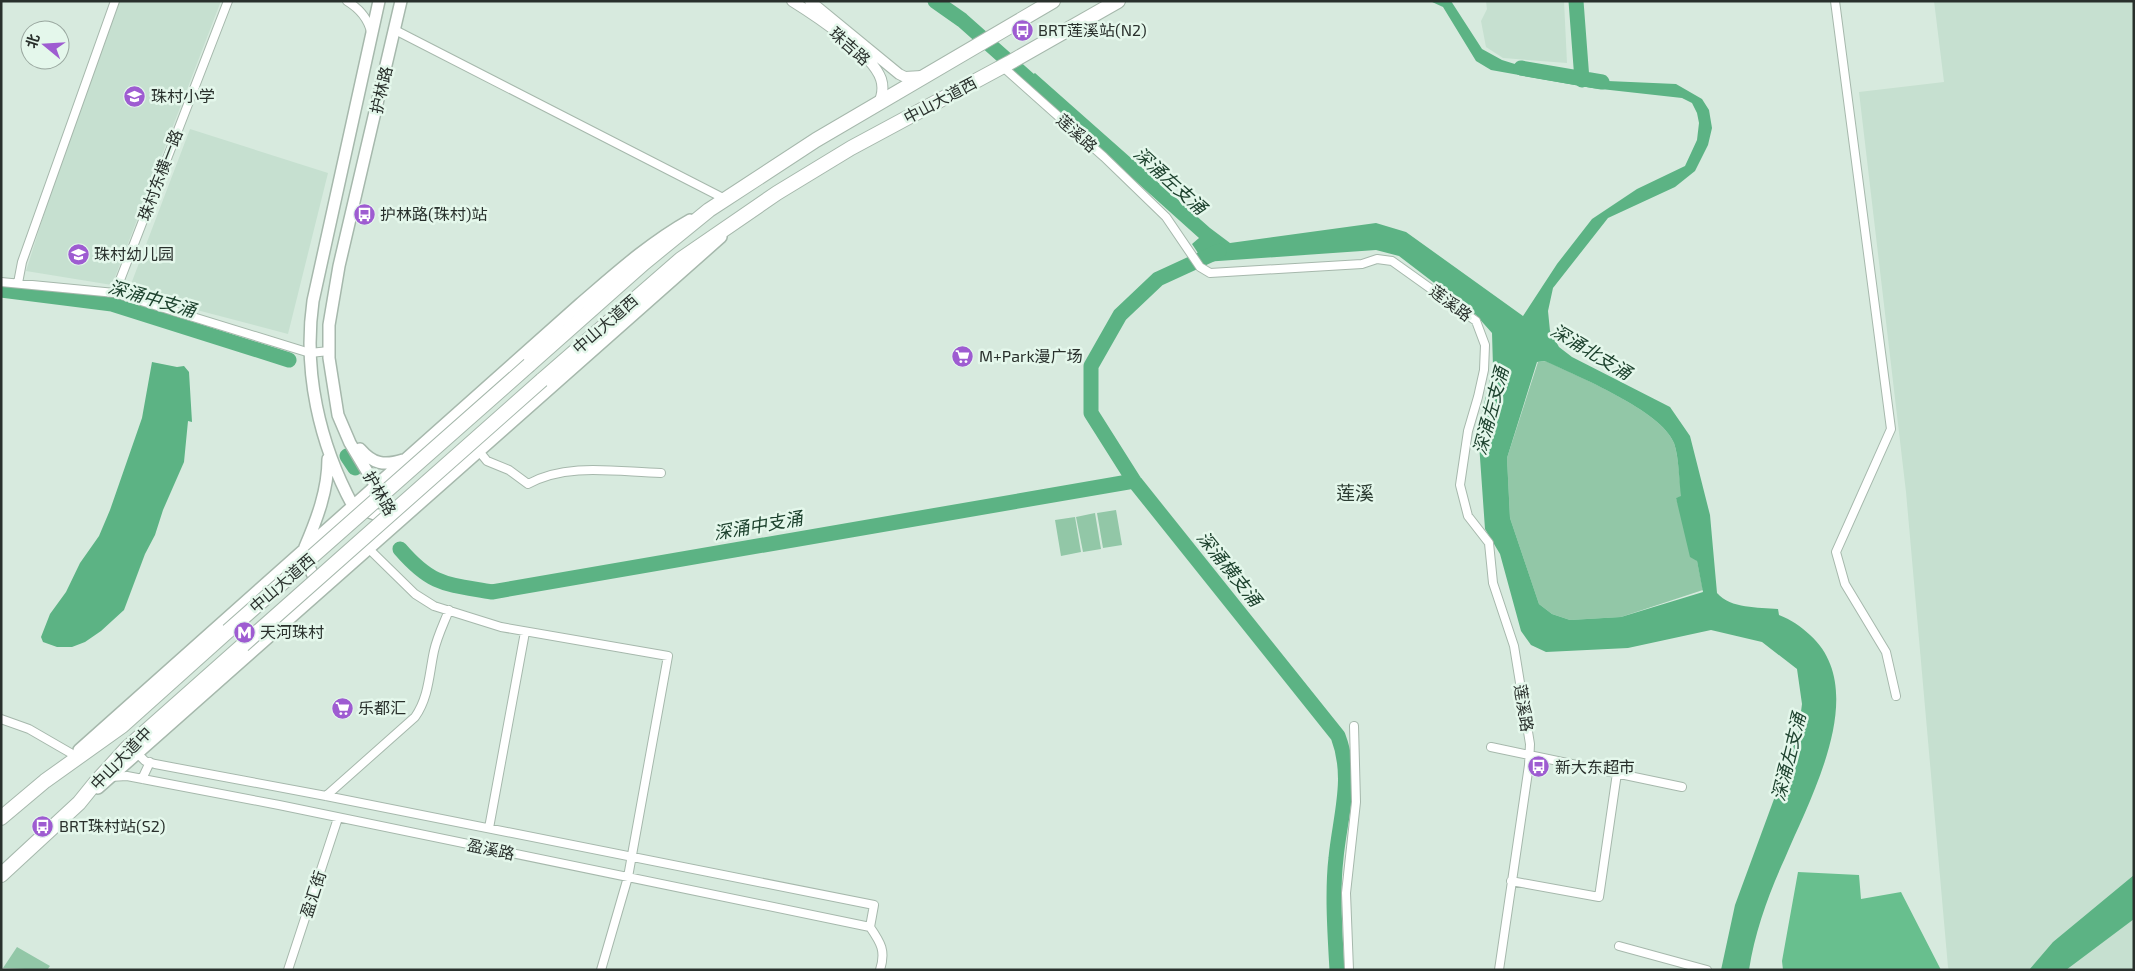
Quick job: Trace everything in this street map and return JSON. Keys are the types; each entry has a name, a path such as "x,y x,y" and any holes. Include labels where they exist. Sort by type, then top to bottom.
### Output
{"highway":[{"path":"926,76 984,40 1053,1"},
{"name":"中山大道西","path":"243,645 681,259 754,209 850,148 1006,65 1118,1"},
{"name":"中山大道西","path":"228,631 644,263 709,210 816,140 926,76"},
{"name":"中山大道中","path":"1,818 45,780 122,726 228,631"},
{"name":"中山大道中","path":"1,875 79,803 127,748 243,645"}],"main road":[{"name":"护林路","path":"379,1 313,300 309,328 314,392 320,424 336,475 353,506 398,522"},
{"name":"护林路","path":"398,522 347,436 338,415 329,351 329,325 339,266 402,1"},
{"path":"79,803 138,754 478,450 754,209"},
{"path":"45,780 640,253 662,237 709,210"},
{"path":"347,436 374,462 383,464 407,458"},
{"path":"302,552 320,508 328,470 328,450"},
{"path":"286,567 304,566 311,572 315,582 310,600"}],"street":[{"path":"18,283 22,262 115,1"},
{"name":"珠村东横一路","path":"115,293 228,1"},
{"path":"347,1 367,19 371,37"},
{"name":"珠吉路","path":"792,1 834,30 876,69 881,79 883,90 878,105"},
{"name":"珠吉路","path":"810,1 899,74 914,77 926,76"},
{"path":"1835,1 1891,429 1836,552 1845,584 1886,652 1896,696"},
{"path":"395,30 725,199"},
{"name":"莲溪路","path":"1006,65 1166,217 1200,267 1210,273 1362,264 1377,259 1392,261 1402,266 1476,321 1485,345 1484,370 1468,431 1460,485 1468,516 1489,543 1494,582 1514,646 1526,716 1529,755 1499,970"},
{"path":"1,282 115,293 310,352 329,351"},
{"path":"478,450 487,461 509,470 528,484 540,477 558,472 582,470 661,473"},
{"path":"368,548 415,594 434,606 501,627 668,656 628,877 601,970"},
{"path":"326,796 410,722 423,706 428,690 434,648 449,610"},
{"path":"489,828 525,632"},
{"path":"1,719 29,729 74,755"},
{"path":"1349,970 1346,893 1356,802 1354,726"},
{"path":"1492,747 1682,787"},
{"name":"盈溪路","path":"110,777 127,776 870,927 874,905 145,761 138,754"},
{"path":"142,779 150,762"},
{"path":"1511,881 1599,897 1617,773"},
{"name":"盈汇街","path":"288,970 338,818"},
{"path":"870,927 877,938 884,956 880,970"},
{"path":"1619,946 1707,970"}],"shaded area":[{"name":"珠村小学","path":"120,1 221,1 112,285 26,271 51,192"},
{"path":"1486,1 1564,1 1567,63 1503,58 1486,47 1481,21 1487,9"},
{"path":"1934,1 2134,1 2134,970 1949,970 1948,967 1906,492 1859,92 1944,82"},
{"path":"190,129 328,173 288,334 128,292"},
{"path":"1546,361 1597,385 1636,407 1666,431 1674,443 1677,456 1682,497 1676,498 1697,561 1703,590 1621,617 1570,620 1552,614 1539,604 1510,518 1507,458 1538,362"},
{"path":"1116,510 1122,545 1103,548 1097,513"},
{"path":"1095,513 1101,549 1083,552 1076,517"},
{"path":"1075,517 1081,552 1061,556 1055,520"},
{"path":"1798,872 1859,875 1861,899 1901,892 1941,970 1783,970 1782,961"},
{"path":"17,947 50,966 47,970 3,968"}],"water":[{"path":"1430,1 1451,1 1482,49 1502,60 1562,79 1676,84 1702,99 1709,110 1712,128 1708,145 1695,171 1675,187 1608,218 1553,288 1548,311 1550,331 1559,347 1572,357 1670,407 1690,436 1710,515 1717,593 1737,605 1778,609 1779,615 1796,624 1810,635 1827,658 1835,685 1835,714 1830,745 1808,806 1768,899 1755,941 1749,970 1721,970 1735,905 1798,734 1802,704 1797,669 1762,642 1711,630 1628,648 1546,652 1531,645 1521,631 1500,554 1485,529 1478,429 1493,367 1492,333 1476,315 1399,256 1376,250 1204,262 1192,244 1199,238 1024,81 1035,73 1210,228 1230,243 1376,223 1406,232 1523,316 1557,264 1592,219 1637,189 1685,166 1697,140 1699,123 1697,113 1692,103 1682,98 1592,88 1491,70 1476,61 1443,7","holes":["1545,361 1617,396 1653,419 1666,431 1674,443 1677,455 1681,496 1676,498 1690,557 1697,561 1703,592 1621,617 1570,620 1552,614 1539,604 1510,518 1507,458 1537,362"]},
{"path":"152,362 177,367 184,366 189,372 192,422 188,421 184,462 163,510 155,535 145,554 124,610 101,631 85,642 72,647 57,647 43,642 41,637 50,614 66,592 80,563 99,536 110,510 142,418"},
{"path":"2134,875 2134,919 2066,970 2029,970 2053,942"}],"waterway":[{"name":"深涌左支涌","path":"935,1 962,20 1043,92"},
{"path":"1576,1 1582,80"},
{"name":"深涌北支涌","path":"1521,68 1602,82"},
{"name":"深涌横支涌","path":"1219,251 1158,279 1120,315 1091,366 1091,413 1134,481 1338,736 1343,752 1345,782 1334,885 1337,970"},
{"name":"深涌中支涌","path":"1,290 112,304 289,360"},
{"name":"深涌中支涌","path":"347,456 355,468"},
{"name":"深涌中支涌","path":"400,549 411,561 431,577 451,585 492,592 1134,481"}],"place":[{"name":"BRT莲溪站(N2)","path":"1022,30"},
{"name":"珠村小学","path":"135,96"},
{"name":"护林路(珠村)站","path":"364,214"},
{"name":"珠村幼儿园","path":"78,254"},
{"name":"M+Park漫广场","path":"963,356"},
{"name":"天河珠村","path":"244,632"},
{"name":"乐都汇","path":"342,708"},
{"name":"新大东超市","path":"1539,767"},
{"name":"BRT珠村站(S2)","path":"43,826"}],"district":[{"name":"莲溪","path":"1355,493"}]}
